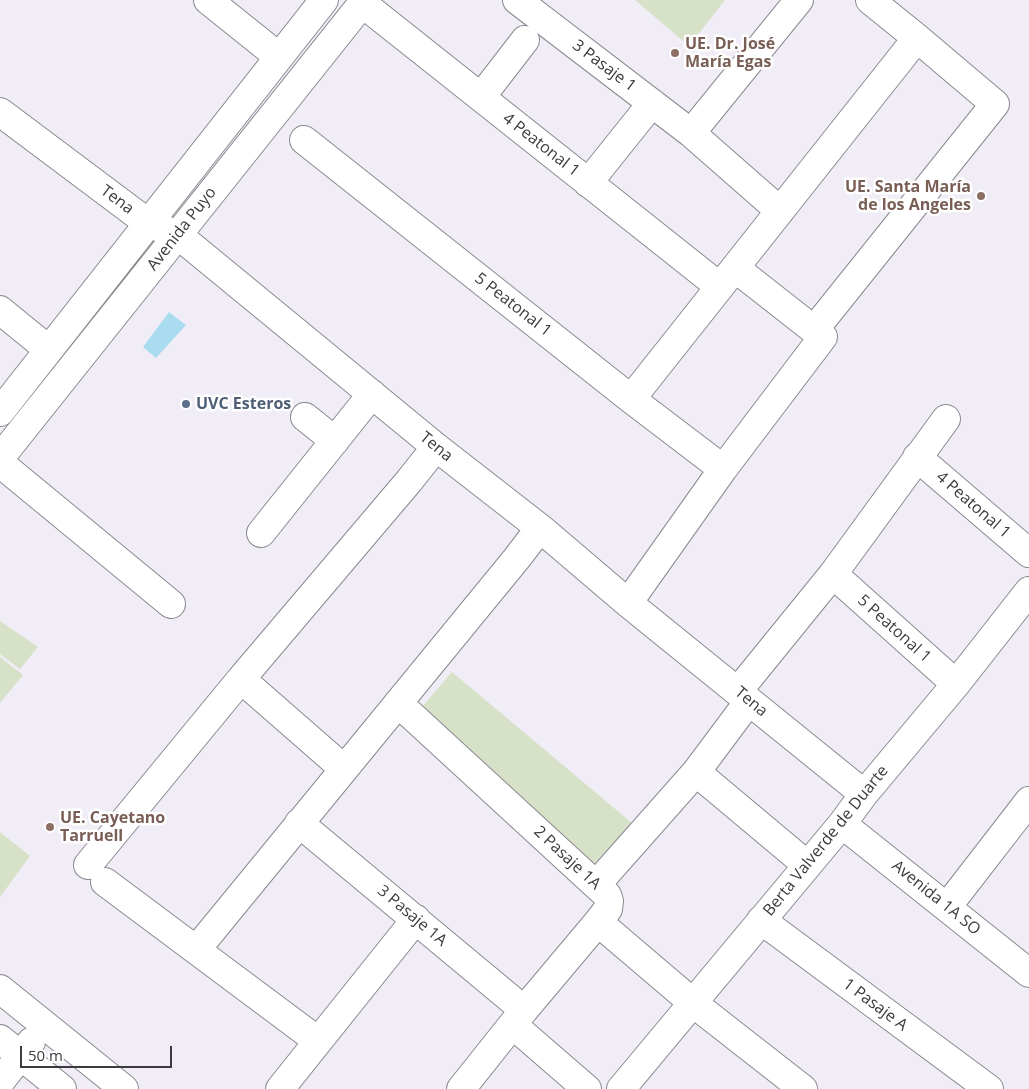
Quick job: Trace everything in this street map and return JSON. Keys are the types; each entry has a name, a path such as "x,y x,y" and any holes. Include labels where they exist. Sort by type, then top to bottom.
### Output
{"street":[{"path":"208,0 279,56"},
{"name":"Avenida Puyo","path":"0,412 324,0"},
{"name":"3 Pasaje 1","path":"517,0 691,133 780,211"},
{"path":"691,133 799,0"},
{"path":"628,603 819,333 995,104 870,0"},
{"name":"Avenida Puyo","path":"0,458 363,2"},
{"name":"4 Peatonal 1","path":"363,2 588,183 727,278 819,333"},
{"path":"631,399 917,38"},
{"path":"481,97 525,40"},
{"path":"588,183 652,103"},
{"name":"Tena","path":"0,112 148,223 178,235 436,447 540,528 628,603 864,794"},
{"name":"5 Peatonal 1","path":"304,140 631,399 723,469"},
{"path":"0,310 49,350"},
{"path":"261,533 372,394"},
{"path":"305,417 335,441"},
{"path":"596,885 696,772 744,696 946,419"},
{"path":"318,1041 97,873 241,679 436,447"},
{"name":"4 Peatonal 1","path":"917,457 1029,553"},
{"path":"0,463 171,604"},
{"path":"196,950 540,528"},
{"name":"5 Peatonal 1","path":"833,574 956,684"},
{"name":"Berta Valverde de Duarte","path":"620,1089 842,824 864,794 956,684 1029,591"},
{"path":"241,679 344,769"},
{"name":"2 Pasaje 1A","path":"398,703 596,885 609,901 608,909 598,922"},
{"path":"696,772 807,865"},
{"path":"947,907 1029,801"},
{"name":"3 Pasaje 1A","path":"299,823 416,919 519,1017 587,1089"},
{"name":"Avenida 1A SO","path":"842,824 1029,973"},
{"path":"280,1089 416,919"},
{"name":"1 Pasaje A","path":"761,920 989,1089"},
{"path":"461,1089 598,922 693,1003 803,1089"},
{"path":"0,989 124,1089"},
{"path":"0,1082 45,1025"},
{"path":"0,1039 62,1089"}],"green space":[{"path":"635,0 725,0 689,46"},
{"path":"0,621 38,647 20,669 0,654"},
{"path":"0,657 23,675 0,703"},
{"path":"452,672 632,823 592,867 420,709"},
{"path":"0,832 30,856 0,897"}],"water":[{"path":"169,312 186,325 156,358 143,347"}],"place":[{"name":"UE. Dr. José María Egas","path":"675,53"},
{"name":"UE. Santa María de los Angeles","path":"981,196"},
{"name":"UVC Esteros","path":"186,404"},
{"name":"UE. Cayetano Tarruell","path":"50,827"}]}
